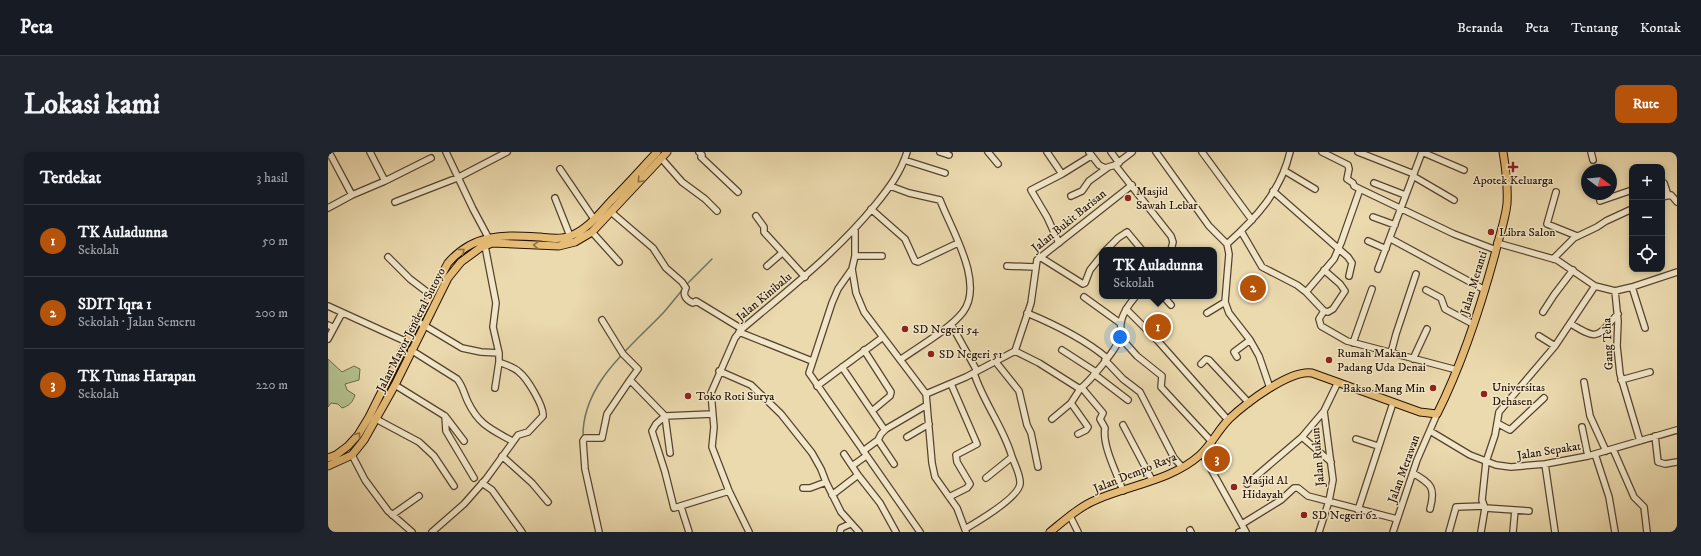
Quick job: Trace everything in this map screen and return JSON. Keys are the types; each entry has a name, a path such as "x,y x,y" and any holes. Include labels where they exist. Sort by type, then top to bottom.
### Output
{"main road":[{"name":"Jalan Mayor Jenderal Sutoyo","path":"328,466 352,455 364,440 395,385 448,278 455,268 467,256 485,246 492,244 559,246 575,242 592,232 611,212 656,158 667,152"},
{"name":"Jalan Meranti","path":"1437,414 1457,370 1485,290 1504,221 1507,202 1506,174 1503,152"},
{"path":"488,237 518,236 560,238 570,236 580,231 594,219 656,158"},
{"name":"Jalan Mayor Jenderal Sutoyo","path":"328,458 343,451 358,436 448,263 468,246 488,237"},
{"name":"Jalan Dempo Raya","path":"1050,532 1070,516 1097,499 1123,491 1182,467 1202,453 1228,420 1249,403 1270,388 1302,373 1312,373 1420,412 1437,414"}],"street":[{"path":"328,152 352,195"},
{"path":"370,152 385,181"},
{"path":"446,152 457,178 488,237"},
{"path":"395,202 457,178 507,152"},
{"path":"699,152 702,155 701,157 738,192"},
{"name":"Jalan Kinibalu","path":"749,532 729,491 712,447 714,427 711,392 719,371 740,331 805,278 854,230 890,186 907,152"},
{"path":"940,152 949,155"},
{"path":"988,152 998,164"},
{"path":"1047,152 1062,174"},
{"path":"1111,152 1117,164 1132,185 1172,236 1172,247"},
{"path":"1071,196 1082,191 1089,181 1107,168 1117,164 1132,152"},
{"path":"1156,152 1210,226 1227,244 1229,254 1225,302 1228,313 1250,340 1259,356 1270,388"},
{"path":"1202,152 1252,220"},
{"path":"1227,244 1252,220 1266,203 1285,171 1290,152"},
{"path":"1322,152 1348,165 1349,168 1347,179 1353,183 1354,186 1400,210 1469,240 1553,259 1573,270 1595,286 1615,291 1632,288 1677,272"},
{"path":"1358,152 1413,175 1454,200"},
{"path":"1378,269 1422,152 1464,170"},
{"path":"1590,152 1593,160"},
{"path":"1059,243 1047,217 1031,190 1062,174 1090,154 1102,168 1107,168"},
{"path":"328,208 352,195 385,181 431,158"},
{"path":"656,158 717,211"},
{"path":"904,160 945,173"},
{"path":"560,170 594,219"},
{"path":"1285,171 1315,189"},
{"path":"1374,183 1405,195"},
{"name":"Jalan Bukit Barisan","path":"1015,351 1028,313 1037,260 1132,185"},
{"path":"890,186 909,193 940,200 965,260 970,288 964,312 951,324 900,360"},
{"path":"1665,186 1668,195"},
{"path":"1306,292 1334,259 1360,189"},
{"path":"1273,191 1346,256 1352,263 1349,276"},
{"path":"1600,201 1629,191"},
{"path":"1556,192 1547,224 1577,236"},
{"path":"1665,196 1674,196 1677,202"},
{"path":"555,198 570,236"},
{"path":"871,209 905,239 915,261 918,262 958,243"},
{"path":"1553,259 1564,246 1577,236 1597,227 1606,220 1629,210"},
{"path":"611,212 653,248 666,268 685,287 684,297 691,303 696,301 740,331 812,361"},
{"path":"756,216 764,227 764,232 805,278"},
{"path":"1373,217 1395,225"},
{"path":"854,230 855,256 852,269 838,289 832,303 809,373 864,454 910,516 920,532"},
{"path":"1241,231 1262,267 1297,285 1306,292 1324,311 1328,312 1332,310 1345,291 1340,284 1324,270"},
{"path":"592,232 619,262"},
{"path":"1109,247 1118,238 1128,232 1140,247"},
{"path":"1390,239 1485,290"},
{"path":"1368,241 1386,249"},
{"path":"485,246 496,303 494,327 499,353 499,362 495,388"},
{"path":"767,266 782,253"},
{"path":"855,256 882,256"},
{"path":"388,257 410,279 431,295"},
{"path":"1040,257 1083,284 1085,283 1090,270 1099,259"},
{"path":"1007,266 1035,267"},
{"path":"852,269 856,292 864,312 926,394 932,463 935,477 937,482 950,497 960,513 965,531 1018,491 1020,481 1012,457 978,386 976,372 951,324"},
{"path":"1543,312 1573,270"},
{"path":"1391,353 1416,274"},
{"path":"1480,532 1484,507 1482,500 1486,462 1495,435 1498,414 1555,346 1595,286"},
{"path":"1632,288 1645,328"},
{"path":"1353,343 1372,289"},
{"path":"1426,290 1441,298 1445,309 1473,324"},
{"name":"Gang Teha","path":"1615,291 1618,314 1618,359 1621,380 1630,404 1640,441"},
{"path":"1084,297 1120,322"},
{"path":"1134,299 1126,309 1120,322 1121,338 1137,356 1162,376 1161,387 1212,442"},
{"path":"1166,299 1171,305"},
{"path":"1208,313 1225,302"},
{"path":"328,306 407,342"},
{"path":"1126,309 1158,341 1228,420"},
{"path":"1324,311 1319,319 1321,326 1337,337 1353,343 1457,370"},
{"path":"328,340 342,313"},
{"path":"1028,313 1062,328 1093,347 1106,359 1123,379 1140,392 1174,458 1182,467"},
{"path":"1571,324 1589,335 1595,335 1603,330 1618,314"},
{"path":"599,532 585,469 583,441 585,438 602,438 607,414 638,369 623,354 602,320"},
{"path":"417,321 462,348 499,353"},
{"path":"328,325 334,328"},
{"path":"1413,359 1427,329"},
{"path":"1539,336 1555,346"},
{"path":"817,386 883,337"},
{"path":"1052,419 1071,403 1121,338"},
{"path":"1236,357 1234,352 1250,340"},
{"path":"412,350 457,379 462,386 472,409 481,422 512,441"},
{"path":"864,350 892,392 890,396 872,411"},
{"path":"1062,350 1095,373 1128,400"},
{"path":"926,394 976,372 1015,351 1039,363 1081,389 1103,413 1100,419 1105,428 1105,445 1123,491"},
{"path":"1202,364 1206,359 1209,360 1249,403"},
{"path":"995,361 1019,391 1027,425 1031,433 1038,467"},
{"path":"432,532 464,504 482,483 512,441 518,435 528,432 542,419 544,413 522,375 515,369 499,362"},
{"path":"842,367 886,429"},
{"path":"719,371 751,385 781,414 812,453 841,512 850,524 859,532"},
{"path":"1621,380 1650,372"},
{"path":"630,380 665,416 670,452"},
{"name":"Jalan Rukun","path":"1319,532 1329,502 1333,480 1324,410 1338,382"},
{"path":"1584,382 1590,416 1606,451"},
{"path":"950,497 967,488 970,484 957,462 956,455 977,444 951,384"},
{"path":"395,385 445,416 464,441"},
{"path":"1497,423 1510,430 1544,398"},
{"path":"1358,510 1393,402"},
{"path":"1071,403 1088,427 1086,430 1078,434"},
{"path":"852,466 878,440 886,429 927,405"},
{"path":"1247,484 1302,437 1324,410"},
{"path":"712,414 665,416 656,424 652,431 665,472 673,508 681,507 729,491"},
{"name":"Jalan Merawan","path":"1393,532 1413,473 1437,414"},
{"path":"445,416 446,431 474,478"},
{"path":"376,419 419,442 434,456 454,486"},
{"path":"907,436 929,424"},
{"path":"1123,425 1152,480"},
{"path":"1582,427 1588,456"},
{"name":"Jalan Sepakat","path":"1430,431 1459,449 1486,462 1511,467 1545,464 1588,456 1677,430"},
{"path":"1655,436 1658,462 1665,464 1677,462"},
{"path":"1302,437 1331,462"},
{"path":"1356,439 1378,446"},
{"path":"878,440 894,464"},
{"path":"1613,449 1634,497 1644,507 1647,532"},
{"path":"1202,453 1243,530 1294,488 1298,488 1308,496 1397,519"},
{"path":"844,454 880,503 896,532"},
{"path":"1595,454 1608,494 1615,532"},
{"path":"352,455 365,480 392,515 412,532"},
{"path":"502,456 532,483 548,502"},
{"path":"986,478 1012,457"},
{"path":"1545,464 1555,532"},
{"path":"1413,473 1428,482 1432,488 1434,495 1430,509"},
{"path":"832,494 858,475"},
{"path":"803,488 810,488 826,482"},
{"path":"482,483 492,490 522,532"},
{"path":"392,515 419,496"},
{"path":"681,507 688,532"},
{"path":"1449,532 1456,507 1484,507 1529,511"},
{"path":"1513,532 1515,510"},
{"path":"1070,516 1078,532"},
{"path":"840,532 842,528 850,524"}],"green space":[{"path":"328,359 342,372 354,366 360,369 359,380 345,384 347,390 355,395 353,400 347,406 342,408 338,404 331,403 328,407"}],"waterway":[{"path":"686,285 712,259"},
{"path":"583,437 585,418 599,383 611,367 664,312 684,288"}],"place":[{"name":"Apotek Keluarga","path":"1513,167"},
{"name":"Masjid Sawah Lebar","path":"1128,198"},
{"name":"Libra Salon","path":"1491,232"},
{"name":"SDIT Iqra 1","path":"1253,288"},
{"name":"TK Auladunna","path":"1158,327"},
{"name":"SD Negeri 54","path":"905,329"},
{"name":"SD Negeri 51","path":"931,354"},
{"name":"Rumah Makan Padang Uda Denai","path":"1329,360"},
{"name":"Bakso Mang Min","path":"1433,388"},
{"name":"Universitas Dehasen","path":"1484,394"},
{"name":"Toko Roti Surya","path":"688,396"},
{"name":"TK Tunas Harapan","path":"1217,459"},
{"name":"Masjid Al Hidayah","path":"1234,487"},
{"name":"SD Negeri 62","path":"1304,515"}]}
